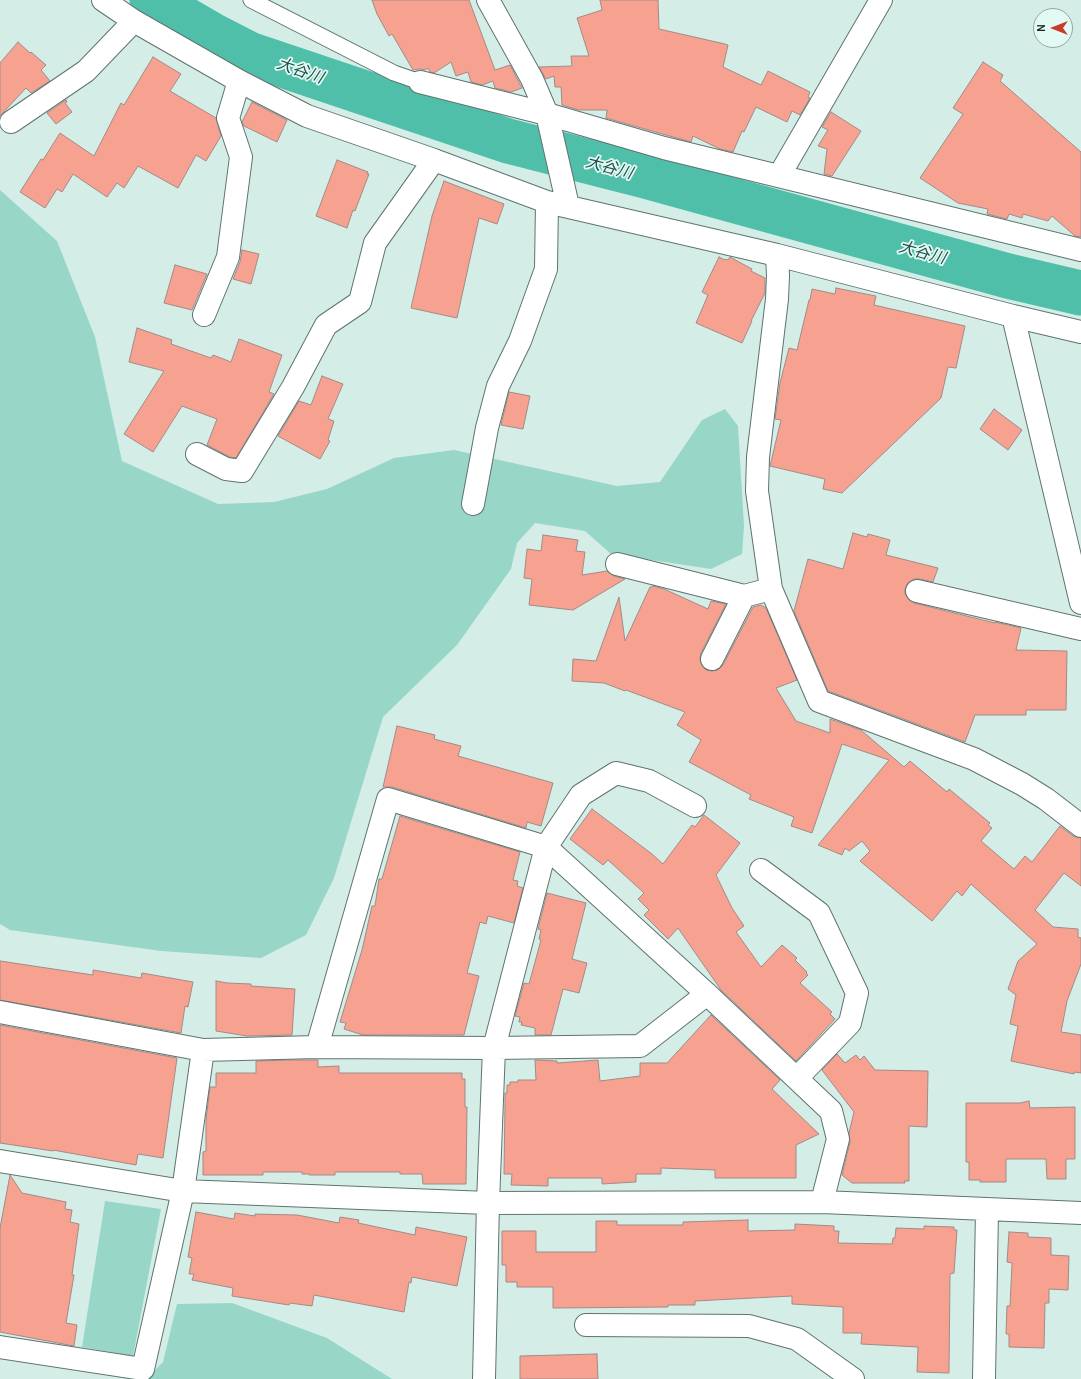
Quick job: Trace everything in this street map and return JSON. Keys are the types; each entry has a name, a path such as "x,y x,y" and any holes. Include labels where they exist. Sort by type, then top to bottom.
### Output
{"street":[{"path":"104,0 134,21 240,81 307,116 434,160 560,200 1081,332"},
{"path":"473,504 487,428 498,386 520,341 546,269 560,200 548,119 532,79 488,0"},
{"path":"779,176 881,0"},
{"path":"10,122 86,71 134,21"},
{"path":"204,315 228,257 241,157 228,118 240,81"},
{"path":"420,82 548,119 1081,250"},
{"path":"197,454 226,469 242,471 293,387 326,325 360,302 375,243 434,160"},
{"path":"777,255 777,299 758,457 757,491 771,589 819,701 974,758 1046,799 1081,826"},
{"path":"1013,316 1081,603"},
{"path":"617,564 744,596 771,589"},
{"path":"917,591 1081,629"},
{"path":"712,659 744,596"},
{"path":"484,1379 488,1203 494,1048 546,847 581,795 616,773 649,781 695,806"},
{"path":"317,1047 388,799 546,847 707,994 831,1111 838,1139 822,1202"},
{"path":"761,870 819,914 857,993 850,1023 797,1078"},
{"path":"0,1012 203,1050 317,1047 494,1048 640,1046 707,994"},
{"path":"0,1347 143,1369 183,1190 203,1050"},
{"path":"0,1161 183,1190 488,1203 822,1202 1081,1213"},
{"path":"984,1379 988,1210"},
{"path":"586,1326 749,1326 797,1339 853,1379"}],"lane":[{"path":"251,0 394,72 420,82"}],"green space":[{"path":"0,190 57,241 95,337 122,461 218,504 274,502 327,489 394,458 454,450 617,486 660,482 702,420 725,409 738,426 744,526 742,554 711,569 611,554 585,531 535,523 517,543 511,569 457,645 383,717 334,878 306,935 261,958 161,951 10,930 0,924"},
{"path":"105,1201 161,1209 133,1356 82,1347"},
{"path":"232,1303 327,1338 392,1379 149,1379 150,1375 163,1362 177,1304"}],"building":[{"path":"372,0 469,0 495,70 510,65 522,88 511,92 495,88 493,81 482,85 471,82 468,72 456,76 451,62 434,73 430,72 428,68 425,70 413,70 392,34 389,36 377,14"},
{"path":"600,0 658,0 659,29 728,45 723,67 761,85 768,71 810,92 808,97 810,98 800,115 792,111 787,122 756,107 744,132 742,131 733,152 720,149 693,136 691,142 606,118 607,110 579,110 562,105 561,87 555,87 554,76 546,79 539,67 572,66 571,56 589,56 577,18 602,10"},
{"path":"18,42 46,65 41,70 50,81 31,93 26,88 0,116 0,63"},
{"path":"153,57 181,74 170,91 216,118 221,136 206,161 196,155 178,188 138,166 124,188 117,183 107,197 73,174 62,192 57,189 45,208 20,192 60,133 94,156 121,103 124,105"},
{"path":"983,62 1003,75 1000,81 1081,152 1081,237 1075,236 1052,216 1048,221 1023,214 1022,218 1009,214 1007,219 987,214 988,209 958,203 920,178 963,114 953,108"},
{"path":"66,100 67,102 65,103 72,112 56,124 47,113"},
{"path":"252,102 287,120 277,142 244,126 242,122"},
{"path":"831,112 861,131 832,176 824,174 827,149 818,146 828,130 822,127"},
{"path":"337,160 368,172 367,174 369,174 355,211 353,210 347,228 316,216"},
{"path":"444,181 504,204 497,224 479,218 457,318 411,308 432,216"},
{"path":"242,250 259,254 251,284 233,279 240,262"},
{"path":"719,257 728,260 730,257 752,269 751,271 765,278 765,293 742,343 696,323 708,295 702,292"},
{"path":"175,265 207,274 192,310 164,303"},
{"path":"836,288 876,296 874,305 965,326 956,368 948,367 941,398 842,493 823,489 825,479 770,466 781,420 775,419 780,383 789,348 797,350 812,289 835,294"},
{"path":"137,328 172,340 171,344 211,358 213,355 231,362 239,339 282,355 269,392 274,394 236,458 230,457 207,445 217,419 182,406 153,452 124,434 164,371 129,362"},
{"path":"322,376 343,384 328,419 334,421 328,440 330,441 320,459 278,436 299,401 311,405"},
{"path":"509,392 530,396 523,429 501,425"},
{"path":"994,409 1022,430 1008,450 980,429"},
{"path":"853,533 867,537 868,534 890,540 886,555 938,568 933,582 914,579 908,583 905,589 905,594 909,600 914,603 1021,628 1016,650 1067,651 1066,710 1026,710 1026,715 975,715 965,742 828,691 794,611 808,559 843,569"},
{"path":"543,535 578,540 576,551 585,552 582,575 607,571 614,576 625,579 573,610 529,605 532,579 524,578 527,549 541,551"},
{"path":"653,586 664,589 708,609 711,601 726,604 701,653 700,659 702,666 706,670 718,670 723,665 753,607 761,605 766,608 797,680 776,688 796,721 830,733 830,719 861,730 904,767 910,761 947,792 949,789 990,823 988,825 992,828 981,841 1014,869 1025,856 1032,862 1060,826 1073,836 1081,838 1081,886 1064,873 1035,910 1053,927 1078,929 1078,937 1081,938 1081,964 1067,1001 1061,1032 1081,1035 1081,1073 1074,1072 1074,1074 1011,1061 1018,1026 1010,1024 1016,995 1008,989 1018,961 1037,944 971,884 962,896 957,891 932,921 860,861 870,851 862,841 849,851 845,848 842,855 818,845 889,760 842,744 812,833 791,826 794,817 749,799 751,795 689,762 701,740 677,725 685,712 604,683 572,681 573,659 596,661 619,597 625,641 650,587"},
{"path":"397,726 435,735 434,739 461,746 458,756 553,783 541,826 527,822 526,828 392,787 383,787"},
{"path":"592,809 663,864 692,825 695,827 704,815 740,843 716,875 732,908 744,926 736,932 761,967 782,945 797,958 795,960 807,972 806,973 808,975 800,983 832,1012 830,1014 835,1019 796,1061 721,990 678,928 668,939 644,915 649,910 638,899 644,893 608,860 603,865 570,839"},
{"path":"400,816 520,852 513,880 518,881 517,886 523,888 514,923 488,916 486,924 480,922 467,973 479,976 464,1035 363,1035 344,1029 346,1023 340,1022 362,950 372,906 375,906 379,879 382,879"},
{"path":"547,893 586,903 572,959 587,963 579,993 563,989 551,1035 535,1035 535,1028 521,1025 522,1022 519,1022 520,1017 515,1016 524,983 529,984 541,940 539,939 541,930 538,929"},
{"path":"0,961 93,975 93,970 141,978 142,973 193,982 188,1007 185,1006 181,1033 0,1000"},
{"path":"216,981 251,984 251,986 295,989 292,1035 247,1036 216,1031"},
{"path":"711,1015 780,1080 772,1089 819,1134 796,1145 796,1178 715,1178 715,1170 661,1168 661,1174 636,1174 636,1182 602,1184 602,1178 548,1178 548,1186 511,1185 512,1174 504,1174 505,1093 507,1093 507,1085 510,1085 510,1082 518,1082 518,1080 536,1080 535,1060 557,1061 557,1063 598,1060 600,1081 640,1076 640,1063 667,1063"},
{"path":"0,1025 177,1058 163,1158 138,1154 136,1165 53,1150 0,1143"},
{"path":"837,1054 845,1063 856,1055 860,1060 864,1056 875,1070 928,1071 927,1127 909,1126 909,1181 904,1181 905,1183 852,1183 842,1175 850,1142 849,1133 854,1112 822,1070"},
{"path":"318,1060 318,1067 339,1066 339,1073 462,1073 462,1079 465,1079 465,1107 467,1107 466,1184 423,1184 422,1174 400,1174 400,1172 335,1172 335,1175 309,1175 302,1174 302,1172 263,1172 263,1175 203,1175 203,1152 206,1151 206,1120 210,1087 216,1087 216,1073 256,1073 256,1061"},
{"path":"1029,1101 1030,1108 1075,1107 1075,1159 1066,1159 1066,1179 1047,1179 1046,1159 1006,1159 1006,1182 980,1182 980,1180 969,1180 969,1162 966,1162 966,1103 1020,1103"},
{"path":"10,1175 22,1193 66,1202 65,1209 72,1210 70,1222 79,1224 72,1275 74,1275 66,1323 77,1325 74,1346 0,1332 0,1228"},
{"path":"196,1212 234,1219 235,1213 255,1216 255,1214 297,1215 339,1223 340,1217 359,1220 358,1223 415,1235 416,1227 467,1237 457,1286 412,1277 411,1283 409,1282 404,1312 314,1295 312,1306 290,1303 289,1305 232,1296 233,1288 192,1280 194,1274 189,1274 192,1258 188,1257"},
{"path":"748,1220 748,1231 795,1230 795,1224 834,1226 834,1231 839,1231 838,1243 892,1244 893,1238 895,1238 896,1228 924,1229 924,1226 954,1227 954,1230 957,1230 954,1273 950,1274 949,1373 917,1372 918,1347 861,1344 862,1333 843,1333 843,1307 792,1304 792,1296 695,1301 695,1305 668,1305 668,1307 553,1308 553,1287 517,1287 517,1282 506,1282 506,1265 502,1265 502,1231 536,1231 536,1252 596,1252 596,1221 617,1221 617,1225 683,1225 683,1222"},
{"path":"1009,1232 1028,1233 1028,1237 1051,1238 1051,1255 1069,1256 1068,1290 1049,1289 1049,1303 1045,1303 1044,1348 1009,1347 1009,1334 1006,1334 1007,1306 1010,1306 1012,1263 1007,1262"},
{"path":"597,1354 598,1379 520,1379 520,1356"}],"waterway":[{"name":"大谷川","path":"152,0 212,35 249,54 508,141 645,176 1008,276 1081,293"}]}
